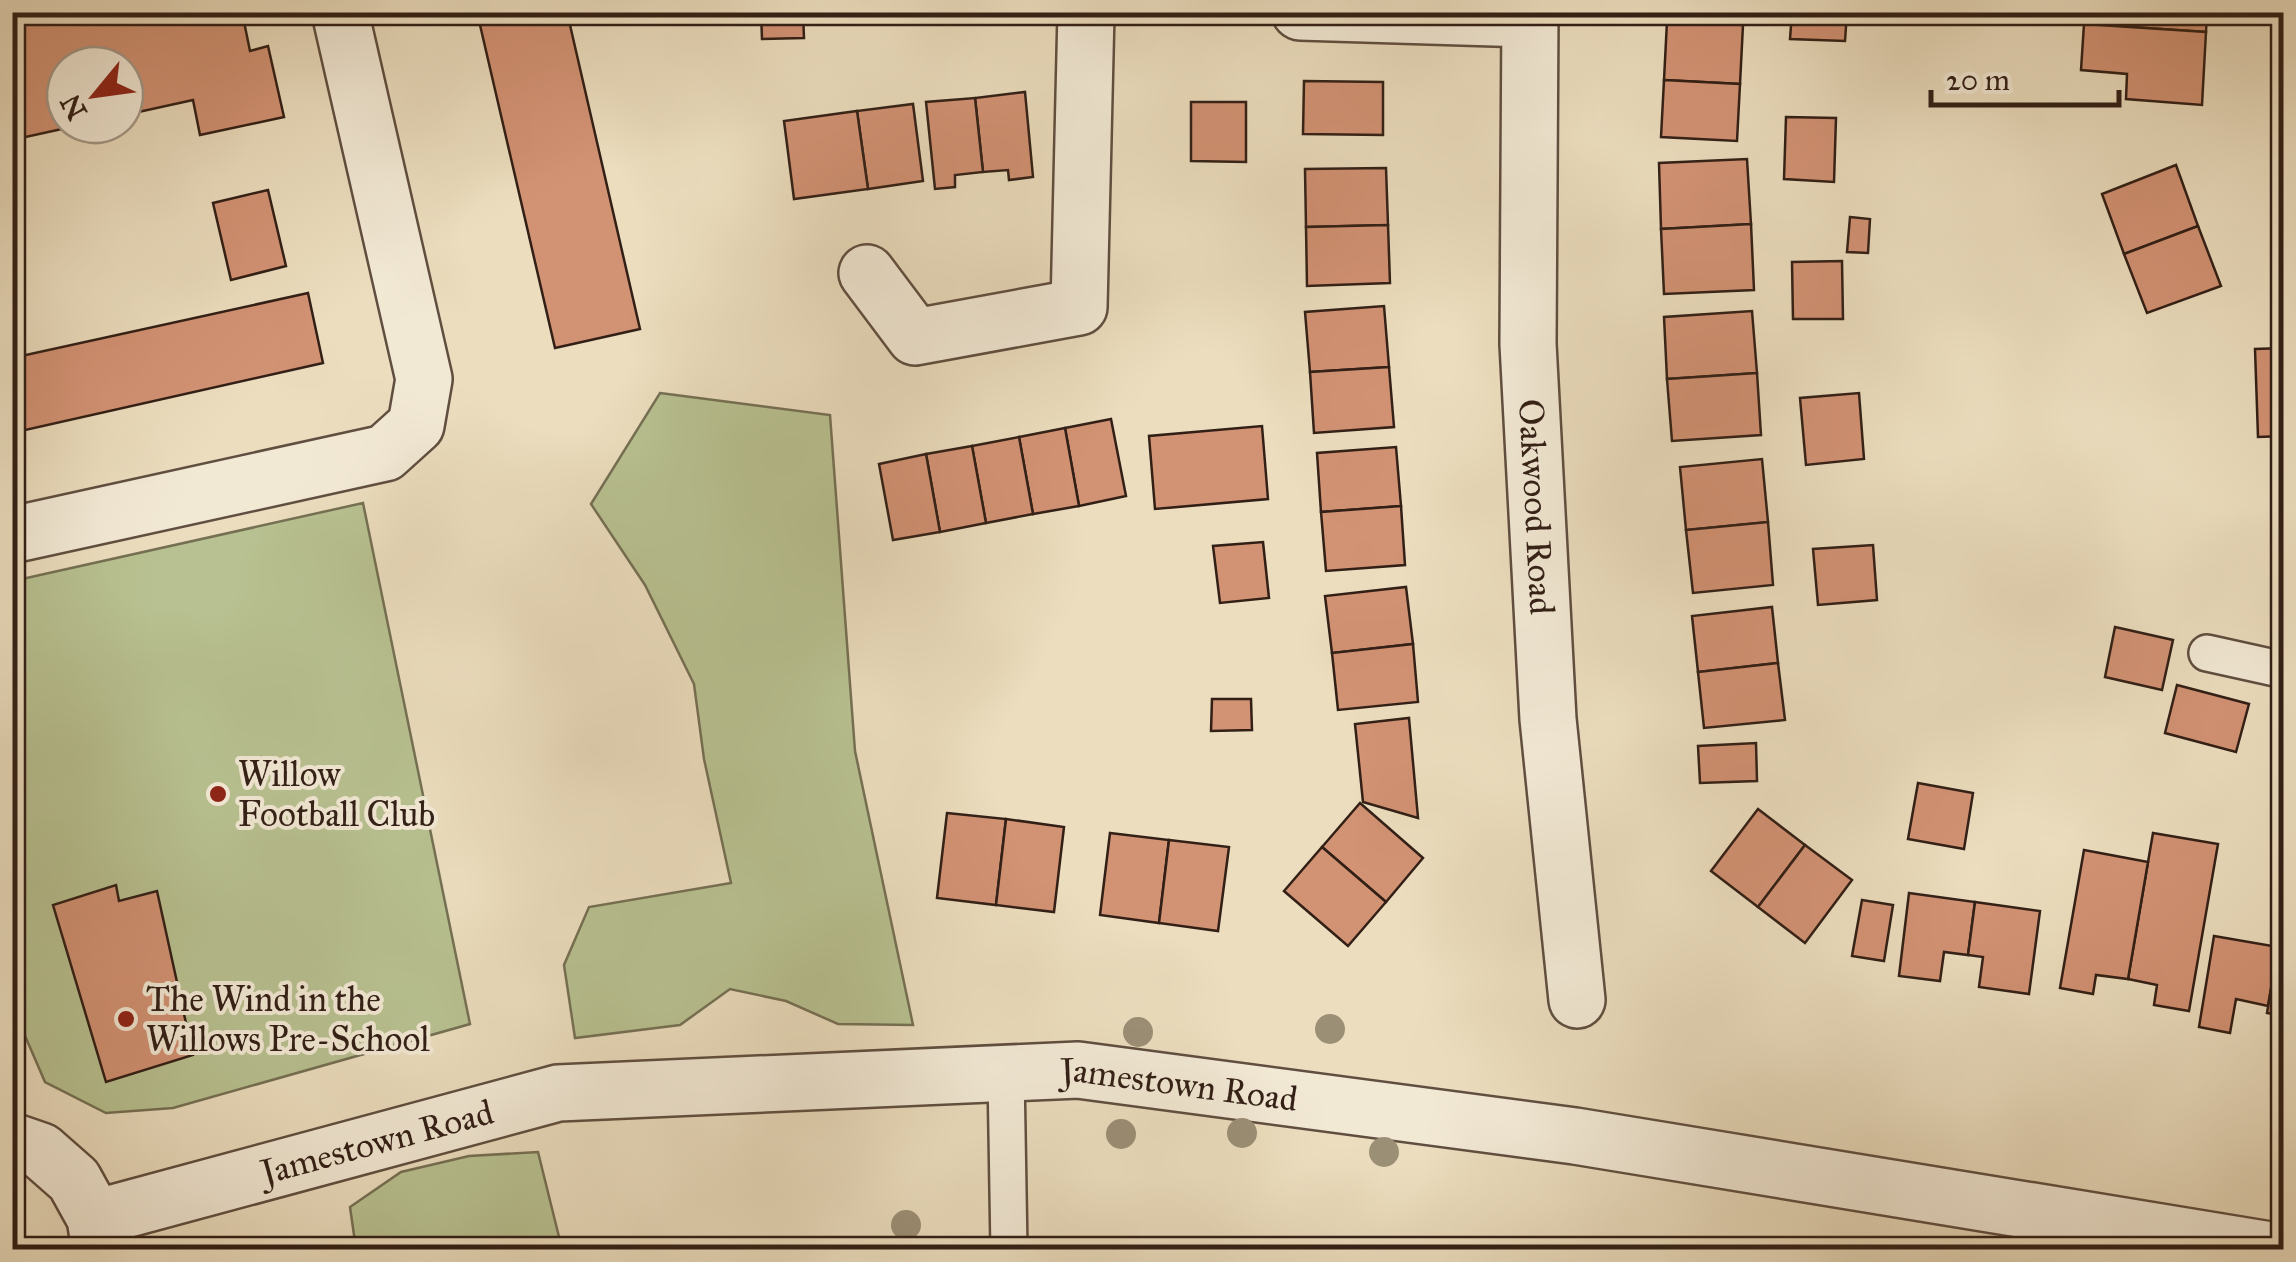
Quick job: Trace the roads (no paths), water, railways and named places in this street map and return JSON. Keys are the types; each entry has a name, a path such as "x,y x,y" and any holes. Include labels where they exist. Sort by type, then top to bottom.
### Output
{"street":[{"path":"12,535 385,454 416,425 424,378 340,12"},
{"path":"867,273 915,337 1079,306 1086,12"},
{"path":"1300,12 1530,16"},
{"name":"Oakwood Road","path":"1530,16 1528,344 1548,719 1577,1000"},
{"name":"Jamestown Road","path":"98,1234 558,1093 1078,1070 1574,1136 2270,1250"},
{"path":"12,1140 41,1151 74,1180 98,1234"}],"lane":[{"path":"2207,653 2284,670"},
{"path":"1006,1074 1010,1250"}],"place":[{"name":"Willow Football Club","path":"218,794"},
{"name":"The Wind in the Willows Pre-School","path":"126,1019"}]}
